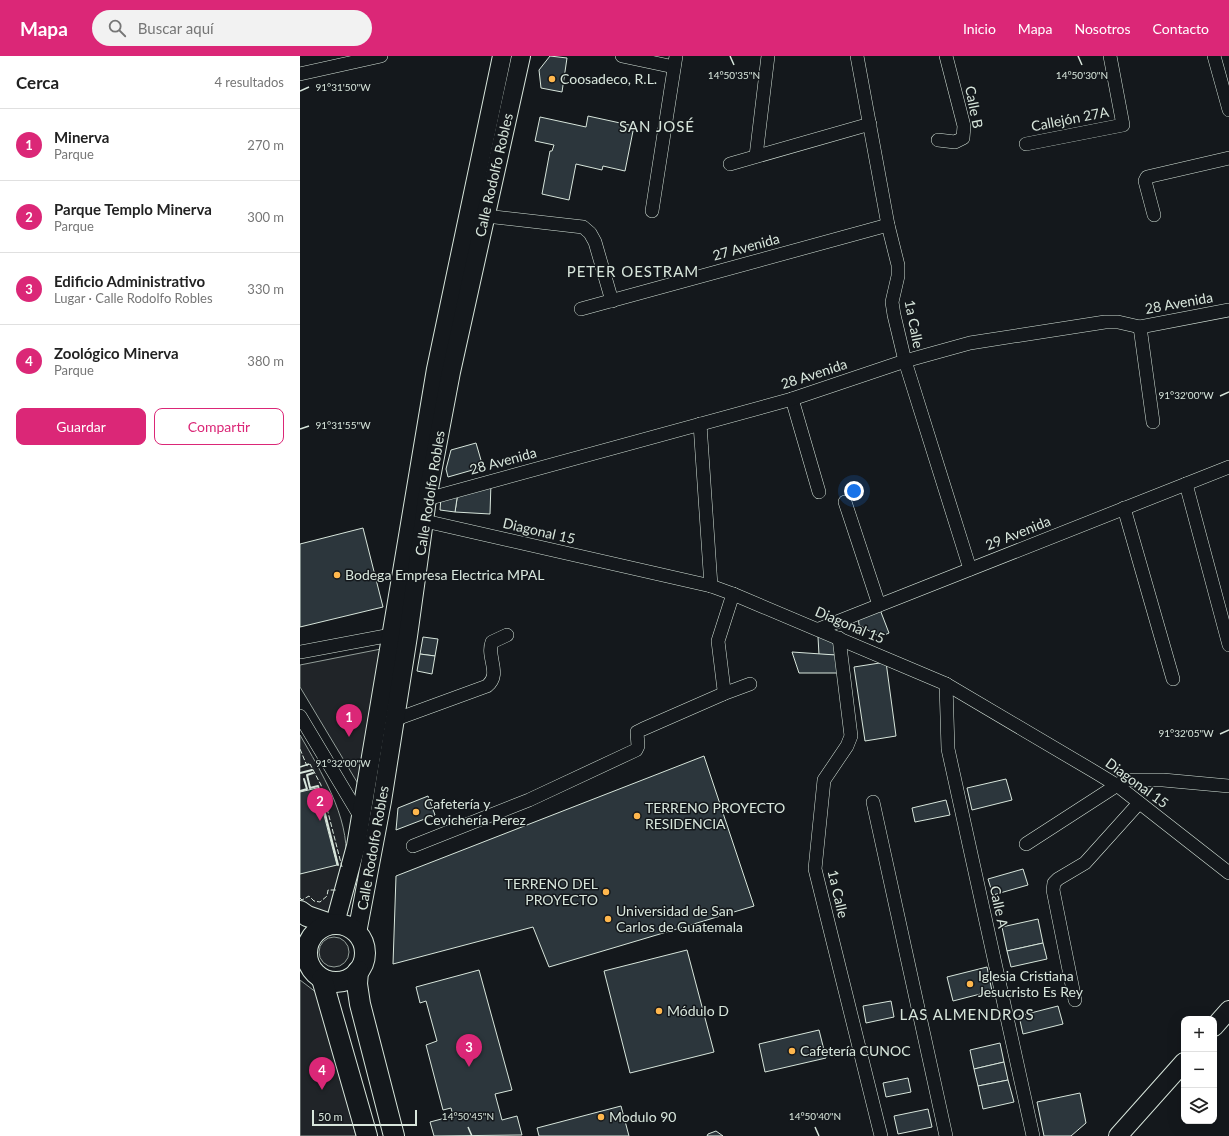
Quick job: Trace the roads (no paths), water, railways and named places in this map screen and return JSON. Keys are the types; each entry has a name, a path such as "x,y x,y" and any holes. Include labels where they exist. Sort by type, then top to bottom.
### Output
{"main road":[{"name":"Calle Rodolfo Robles","path":"332,924 356,846 399,635 421,498 451,372 502,56"},
{"name":"Calle Rodolfo Robles","path":"477,215 521,56"},
{"name":"Calle Rodolfo Robles","path":"357,933 382,801 394,720 399,635"},
{"path":"300,911 307,916 332,924 343,924 357,933 362,940 365,956 358,971 351,978 342,982 332,982 322,979"},
{"path":"332,924 316,931 310,939 303,943 310,966 322,979 367,1136"},
{"path":"358,971 357,984 360,1004 394,1136"},
{"path":"1217,1024 1229,1010"},
{"path":"1118,1136 1181,1065"}],"street":[{"path":"300,74 381,56"},
{"path":"622,56 675,62 652,210"},
{"path":"756,156 768,56"},
{"name":"1a Calle","path":"857,56 888,225 898,265 898,276 892,302 905,361 970,569"},
{"name":"Calle B","path":"938,140 955,142 963,138 964,126 946,56"},
{"name":"Callejón 27A","path":"1026,144 1122,125 1110,56"},
{"path":"1214,56 1228,106"},
{"path":"730,164 870,124"},
{"path":"1154,214 1145,181 1147,177 1229,158"},
{"path":"477,215 583,227 590,233 595,242 612,301"},
{"name":"27 Avenida","path":"581,309 888,225"},
{"name":"28 Avenida","path":"421,498 792,399 905,361 986,339 1098,323 1118,322 1140,327 1229,310"},
{"path":"1140,327 1153,422"},
{"path":"792,399 819,492"},
{"path":"700,424 711,586"},
{"name":"29 Avenida","path":"818,629 1229,467"},
{"path":"1186,484 1229,645"},
{"path":"845,502 879,605"},
{"path":"1124,508 1173,679"},
{"name":"Diagonal 15","path":"418,520 711,586 818,629 946,684 1118,786 1229,872"},
{"path":"723,694 724,690 718,641 733,594"},
{"path":"300,652 399,635"},
{"path":"394,720 487,686 495,675 490,647 492,642 507,635"},
{"name":"1a Calle","path":"839,638 851,736 847,746 824,780 815,869 881,1136"},
{"path":"414,846 529,800 622,757 636,750 638,746 637,732 723,694 750,684"},
{"name":"Calle A","path":"946,684 948,749 1033,1136"},
{"path":"300,716 361,818"},
{"path":"1026,844 1129,780 1163,780 1229,786"},
{"path":"873,802 946,1136"},
{"path":"1075,1000 1053,890 1054,883 1085,863 1139,803"}],"place":[{"name":"Coosadeco, R.L.","path":"552,79"},
{"name":"Bodega Empresa Electrica MPAL","path":"337,575"},
{"name":"Minerva","path":"349,737"},
{"name":"Cafetería y Cevichería Perez","path":"416,812"},
{"name":"TERRENO PROYECTO RESIDENCIA","path":"637,816"},
{"name":"Parque Templo Minerva","path":"320,821"},
{"name":"TERRENO DEL PROYECTO","path":"606,892"},
{"name":"Universidad de San Carlos de Guatemala","path":"608,919"},
{"name":"Iglesia Cristiana Jesucristo Es Rey","path":"970,984"},
{"name":"Módulo D","path":"659,1011"},
{"name":"Cafetería CUNOC","path":"792,1051"},
{"name":"Edificio Administrativo","path":"469,1067"},
{"name":"Zoológico Minerva","path":"322,1090"},
{"name":"Modulo 90","path":"601,1117"}],"district":[{"name":"SAN JOSÉ","path":"657,127"},
{"name":"PETER OESTRAM","path":"633,272"},
{"name":"LAS ALMENDROS","path":"967,1015"}]}
